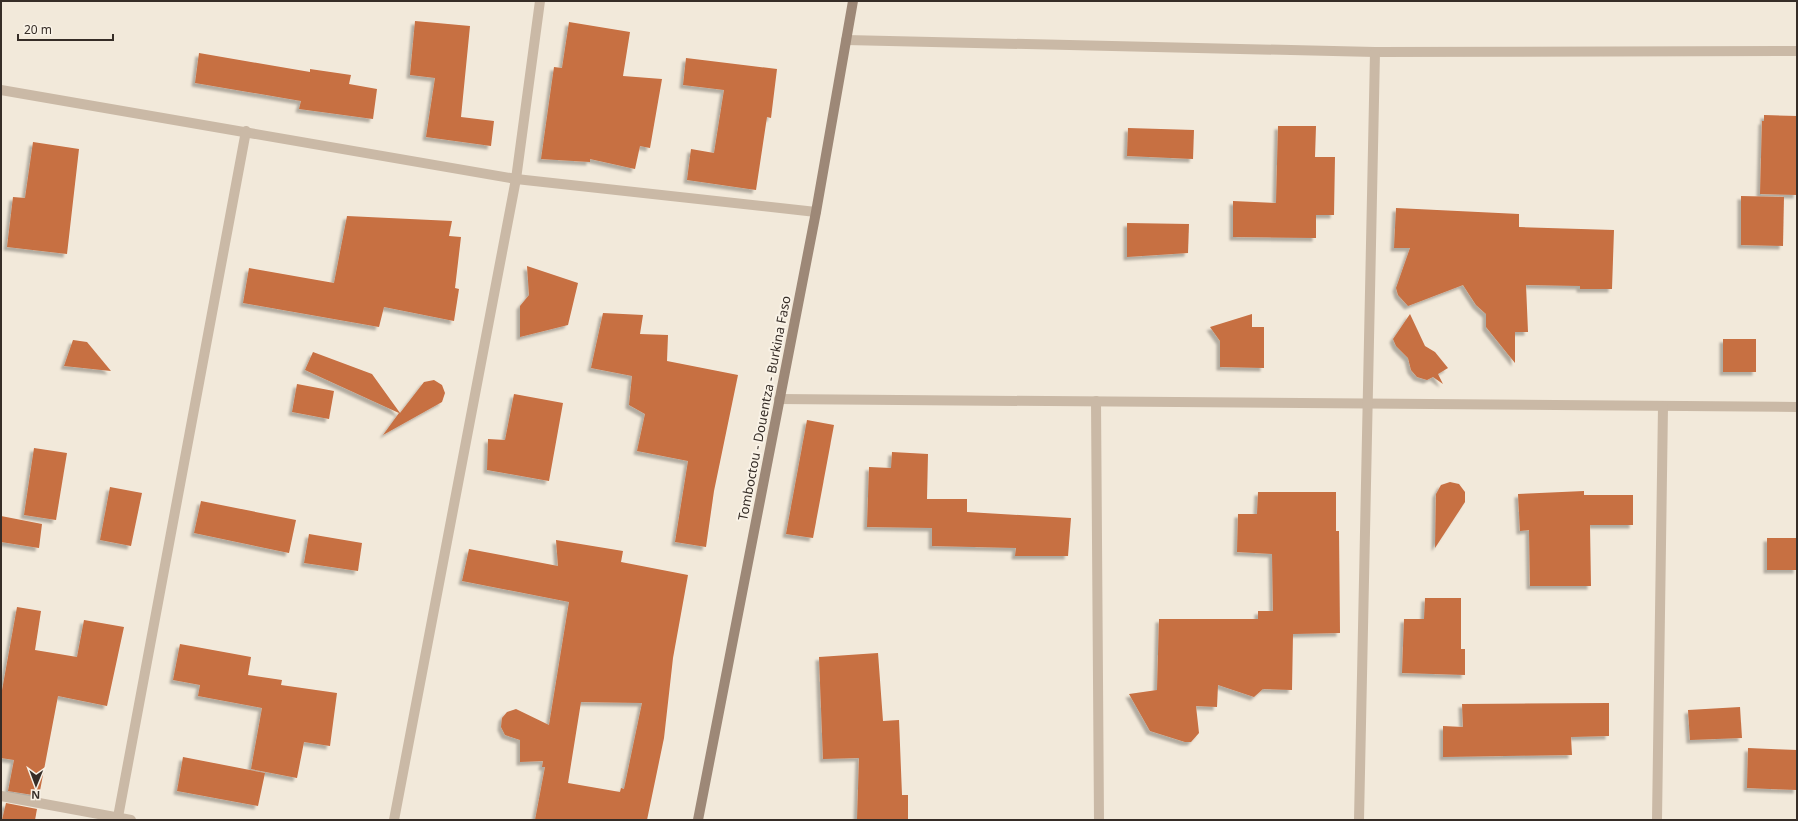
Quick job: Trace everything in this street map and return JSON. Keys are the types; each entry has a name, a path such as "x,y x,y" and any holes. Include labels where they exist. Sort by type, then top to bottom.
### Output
{"main road":[{"name":"Tomboctou - Douentza - Burkina Faso","path":"698,820 816,212 853,1"}],"street":[{"path":"394,820 516,179 540,1"},
{"path":"846,40 1375,52 1797,52"},
{"path":"1359,820 1375,52"},
{"path":"1,90 516,179 816,212"},
{"path":"118,818 246,132"},
{"path":"779,399 1797,407"},
{"path":"1096,401 1099,820"},
{"path":"1658,820 1663,406"},
{"path":"1,796 131,820"}],"building":[{"path":"415,21 470,26 461,117 494,121 491,146 426,137 435,78 410,75"},
{"path":"569,22 630,32 623,76 662,79 650,148 640,146 635,169 590,159 590,162 541,159 554,67 562,68"},
{"path":"199,53 310,72 310,69 351,75 349,84 377,89 373,119 299,109 301,101 195,83"},
{"path":"686,58 777,69 771,118 767,117 756,190 687,180 691,149 714,153 724,90 683,85"},
{"path":"1764,115 1797,116 1797,195 1760,194 1762,121 1764,121"},
{"path":"1278,126 1316,126 1315,157 1335,157 1334,215 1316,215 1316,238 1233,237 1233,201 1276,203"},
{"path":"1128,128 1194,130 1193,159 1127,156"},
{"path":"33,142 79,149 67,254 7,247 13,197 25,198"},
{"path":"1741,196 1784,197 1783,246 1741,245"},
{"path":"1396,208 1519,214 1519,227 1614,230 1612,289 1580,289 1580,286 1526,285 1528,332 1515,332 1515,363 1486,327 1486,314 1476,305 1463,285 1408,306 1398,295 1396,288 1410,248 1394,248"},
{"path":"347,216 452,221 449,236 461,237 455,288 459,289 454,321 384,307 379,327 243,303 249,268 334,283"},
{"path":"1127,223 1189,224 1188,253 1127,257"},
{"path":"527,266 578,283 568,325 520,337 520,306 529,295"},
{"path":"603,313 643,315 640,334 668,335 667,361 738,375 714,491 706,547 675,542 688,461 637,451 645,414 629,405 632,376 591,368"},
{"path":"1252,314 1252,327 1264,327 1264,368 1220,367 1220,341 1210,327"},
{"path":"1410,314 1425,346 1435,352 1448,368 1438,374 1443,384 1433,377 1427,380 1417,377 1411,370 1408,358 1396,346 1393,339"},
{"path":"1723,339 1756,339 1756,372 1723,372"},
{"path":"73,340 87,342 111,371 64,366"},
{"path":"313,352 372,374 400,413 424,382 434,380 442,385 445,393 442,402 383,435 399,413 305,370"},
{"path":"297,384 334,391 329,419 292,412"},
{"path":"514,394 563,403 549,481 487,470 488,439 505,440"},
{"path":"807,420 834,425 813,538 786,534"},
{"path":"34,448 67,453 56,520 24,515"},
{"path":"892,452 928,454 927,499 967,499 967,512 1071,518 1068,556 1015,556 1016,548 932,546 932,528 867,527 869,467 891,468"},
{"path":"1450,482 1459,484 1465,492 1465,502 1435,548 1436,494 1441,485"},
{"path":"110,487 142,493 131,546 100,540"},
{"path":"1584,491 1584,495 1633,495 1633,525 1590,525 1591,586 1530,586 1529,530 1520,531 1518,494"},
{"path":"1258,492 1336,492 1336,531 1339,531 1340,633 1293,634 1292,690 1263,689 1254,697 1218,685 1217,707 1196,706 1199,733 1191,742 1185,742 1150,731 1129,694 1157,690 1159,619 1258,619 1258,611 1273,611 1272,554 1237,552 1238,514 1257,514"},
{"path":"201,501 296,520 289,553 194,533"},
{"path":"1,516 42,524 39,548 1,542"},
{"path":"309,534 362,543 358,571 304,563"},
{"path":"1767,538 1797,538 1797,570 1767,570"},
{"path":"556,540 623,551 621,562 688,575 673,658 664,738 647,820 535,820 545,767 542,767 543,761 520,762 520,740 505,735 501,727 502,718 507,712 516,709 549,725 569,602 462,581 469,549 558,566","holes":["581,702 642,703 624,789 621,788 620,792 568,783"]},
{"path":"1425,598 1461,598 1461,649 1465,649 1465,675 1402,673 1404,619 1424,619"},
{"path":"17,607 41,611 35,650 77,657 84,620 124,627 107,706 58,696 39,796 8,791 14,760 1,758 1,696"},
{"path":"180,644 251,657 248,675 282,680 281,685 337,693 330,746 304,742 297,778 251,769 262,708 198,696 200,685 173,680"},
{"path":"878,653 883,721 899,720 902,795 908,795 908,820 857,820 859,758 823,759 819,657"},
{"path":"1609,703 1609,736 1571,737 1572,755 1443,757 1443,726 1463,727 1462,704"},
{"path":"1740,707 1742,738 1690,740 1688,710"},
{"path":"1748,748 1797,750 1797,790 1747,788"},
{"path":"183,757 265,773 258,806 177,791"},
{"path":"6,803 37,809 35,820 2,820"}]}
